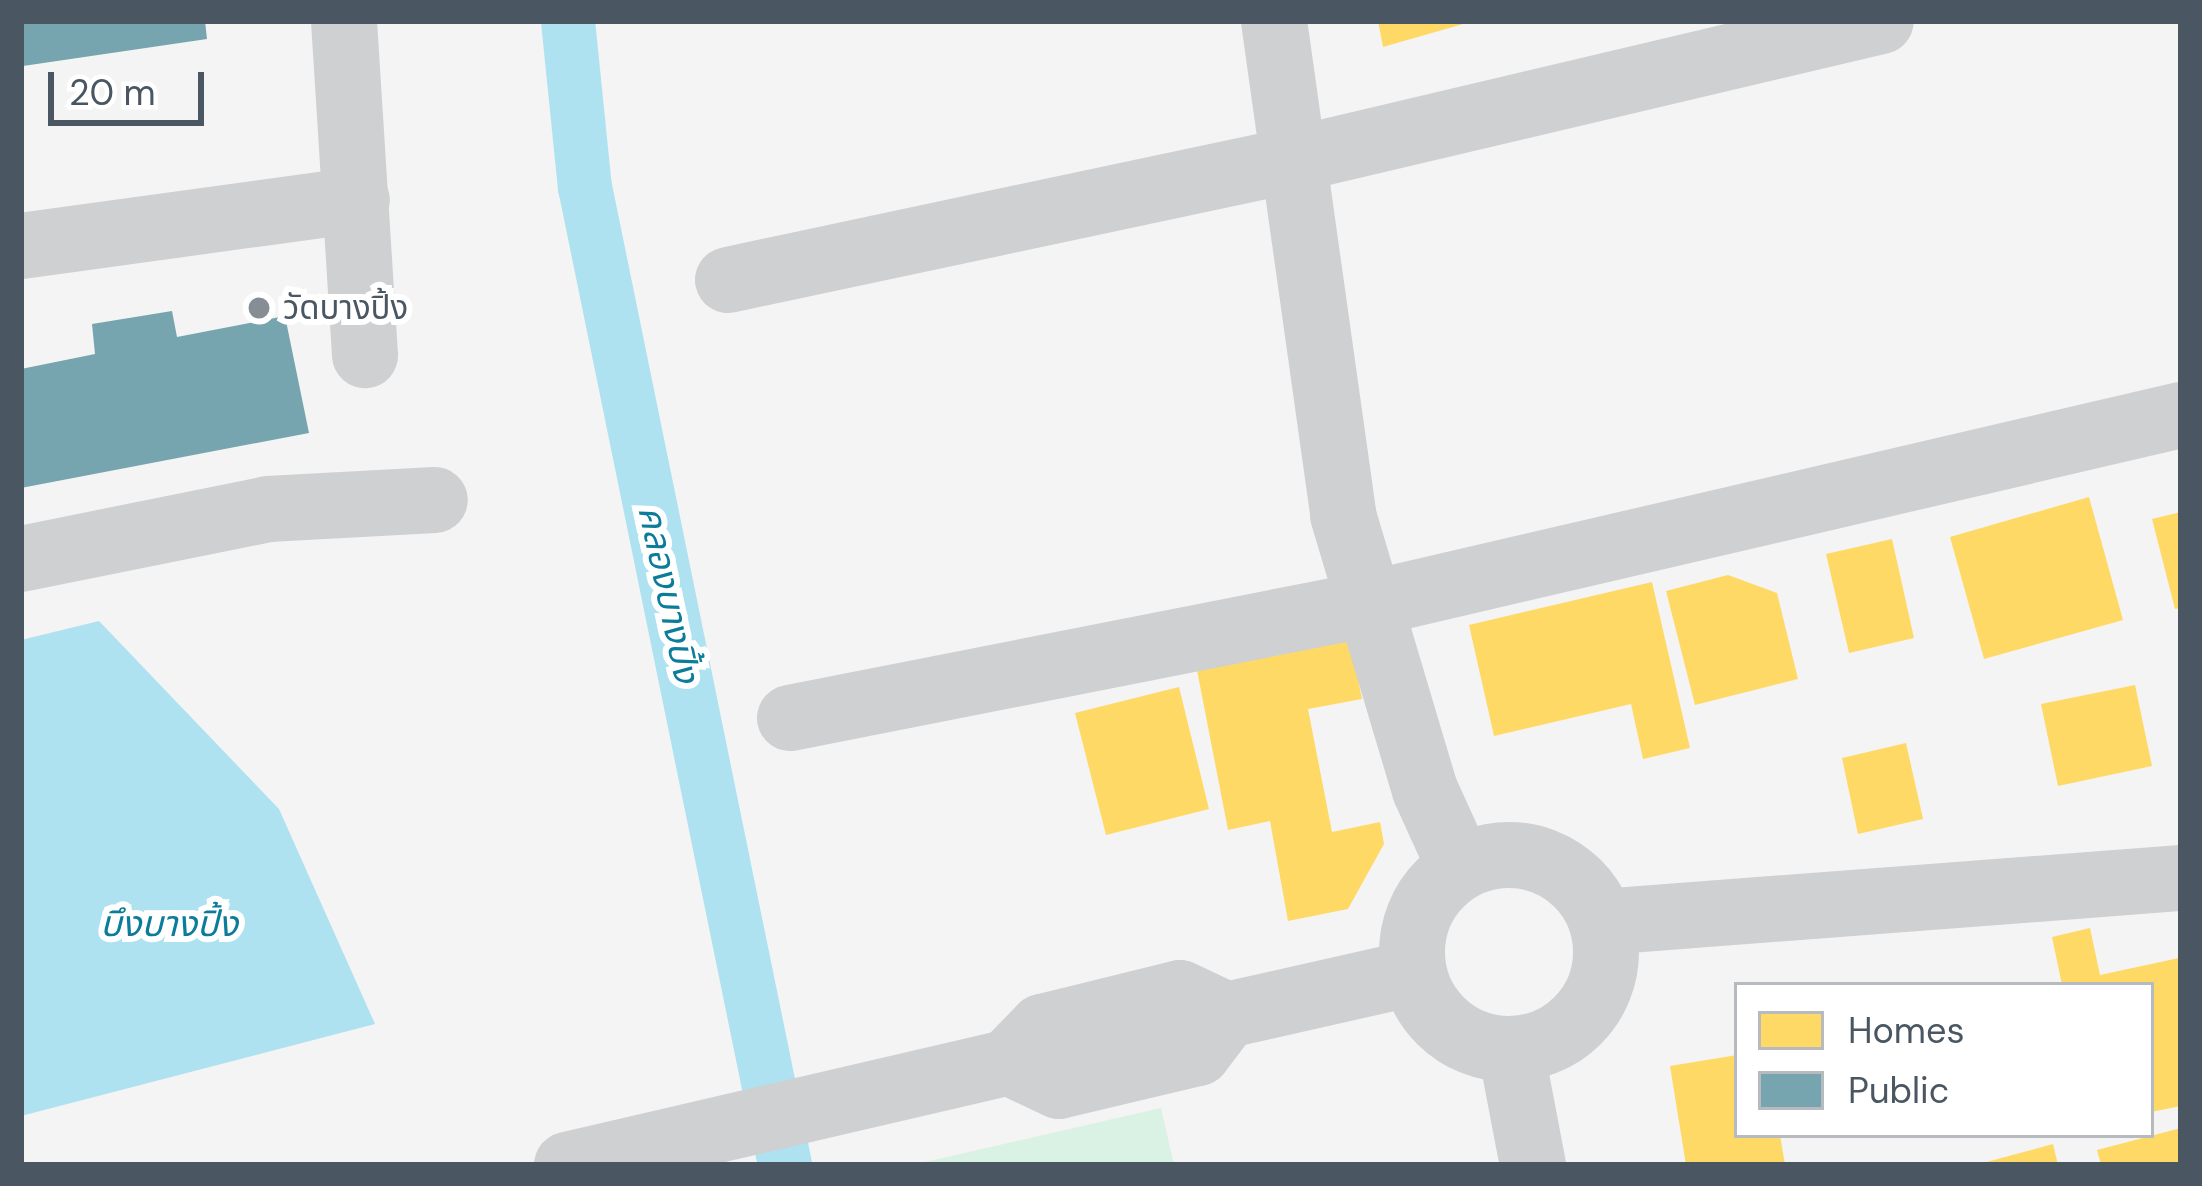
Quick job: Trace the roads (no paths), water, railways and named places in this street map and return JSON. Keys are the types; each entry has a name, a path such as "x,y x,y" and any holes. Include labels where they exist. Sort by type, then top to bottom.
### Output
{"street":[{"path":"344,21 365,356"},
{"path":"1274,21 1288,161 1342,515 1425,790 1460,867"},
{"path":"728,280 1288,161 1881,21"},
{"path":"21,246 357,200"},
{"path":"790,718 1369,604 2181,415"},
{"path":"21,559 268,508 435,500"},
{"path":"1516,854 1545,860 1570,875 1602,922 1607,951 1588,1009 1554,1037 1511,1049 1448,1029 1413,973 1420,912 1460,867 1516,854"},
{"path":"1602,922 2181,878"},
{"path":"567,1165 1008,1062 1042,1027 1180,993 1227,1015 1413,973"},
{"path":"1511,1049 1533,1165"}],"water":[{"name":"บึงบางปิ้ง","path":"99,621 279,809 375,1024 21,1116 21,640"}],"waterway":[{"name":"คลองบางปิ้ง","path":"568,21 585,187 785,1165"}],"place":[{"name":"วัดบางปิ้ง","path":"259,308"}]}
